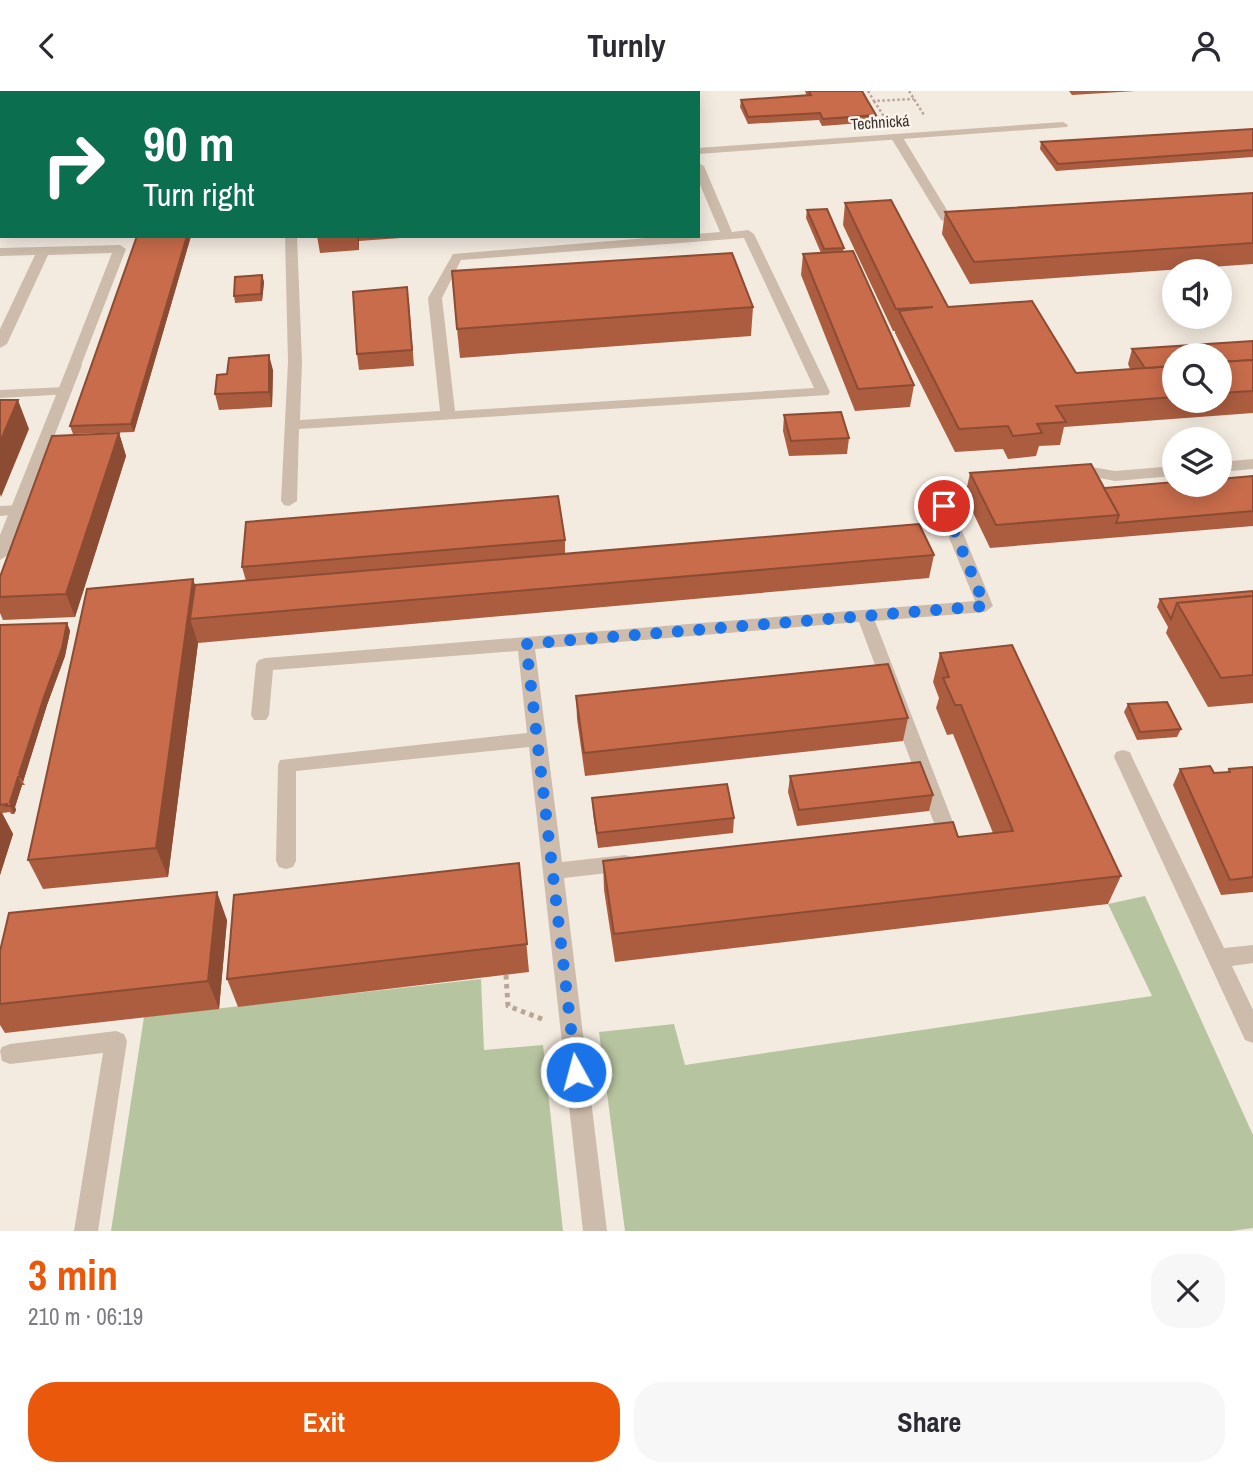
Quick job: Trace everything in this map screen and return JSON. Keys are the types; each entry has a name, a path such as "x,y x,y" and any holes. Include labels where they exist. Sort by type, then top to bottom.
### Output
{"street":[{"name":"Technická","path":"700,151 1063,125"},
{"path":"896,137 947,221"},
{"path":"700,171 728,236"},
{"path":"292,425 823,392 748,235 728,236 457,257 435,298 448,415"},
{"path":"289,501 295,362 291,238"},
{"path":"0,252 120,249 0,555"},
{"path":"0,344 43,251"},
{"path":"0,394 65,391"},
{"path":"1232,466 1253,464"},
{"path":"1062,470 1115,476 1162,472"},
{"path":"260,715 265,664 985,606 944,506"},
{"path":"0,511 18,510"},
{"path":"865,616 946,830 918,833"},
{"path":"526,644 595,1231"},
{"path":"286,861 288,765 537,739"},
{"path":"1123,757 1253,1033"},
{"path":"552,871 647,861"},
{"path":"1217,958 1253,954"},
{"path":"10,1054 116,1041 86,1231"}],"path":[{"path":"868,91 874,101 914,99"},
{"path":"909,91 930,124"},
{"path":"506,975 508,1006 546,1021"}],"green space":[{"path":"1145,896 1253,1135 1253,1228 1231,1231 625,1231 599,1032 674,1024 685,1065 1152,996 1108,904"},
{"path":"481,979 484,1050 543,1045 563,1231 111,1231 144,1017"}],"building":[{"path":"809,91 862,91 876,115 823,119 820,113 748,117 741,100 811,95"},
{"path":"1253,129 1253,150 1058,164 1041,142"},
{"path":"1253,193 1253,243 974,262 945,212"},
{"path":"891,200 948,307 1032,301 1076,373 1162,367 1162,398 1056,406 1066,422 1037,424 1042,433 1013,436 1008,426 959,429 899,311 933,307 896,309 845,203"},
{"path":"827,209 844,248 824,249 807,210"},
{"path":"136,238 186,238 131,424 70,426"},
{"path":"853,251 914,385 858,389 803,254"},
{"path":"732,253 753,307 457,329 452,271"},
{"path":"262,275 261,294 234,296 235,277"},
{"path":"407,287 412,350 357,354 353,292"},
{"path":"1253,341 1253,360 1232,361 1232,343 1223,343"},
{"path":"1162,347 1162,367 1145,368 1132,349"},
{"path":"269,355 269,392 215,394 217,375 227,374 229,358"},
{"path":"1253,360 1253,391 1232,392 1232,361"},
{"path":"0,400 18,400 0,442"},
{"path":"841,412 849,438 791,441 784,415"},
{"path":"119,433 66,594 0,597 0,577 52,436"},
{"path":"1091,464 1119,515 996,525 970,473"},
{"path":"1253,476 1253,511 1116,523 1119,515 1104,488 1162,483 1162,497 1232,497 1232,478"},
{"path":"558,496 565,540 242,567 246,522"},
{"path":"919,524 934,555 190,619 195,585"},
{"path":"193,579 156,848 28,860 87,589"},
{"path":"1253,591 1253,596 1177,603 1171,619 1160,599"},
{"path":"1253,596 1253,675 1221,678 1177,603"},
{"path":"67,623 62,648 12,802 10,806 0,805 0,625"},
{"path":"1012,645 1121,876 614,934 603,861 953,822 958,837 1013,831 961,705 955,705 943,678 949,677 940,653"},
{"path":"888,664 908,718 584,753 576,696"},
{"path":"1167,702 1181,729 1140,732 1128,704"},
{"path":"920,762 933,795 799,810 790,776"},
{"path":"1210,766 1214,773 1253,767 1253,877 1230,880 1180,769"},
{"path":"727,784 734,818 597,833 592,798"},
{"path":"519,863 527,944 227,979 234,895"},
{"path":"217,892 208,981 0,1004 0,951 9,913"}],"route":[{"path":"576,1072 526,644 985,606 944,506"}]}
